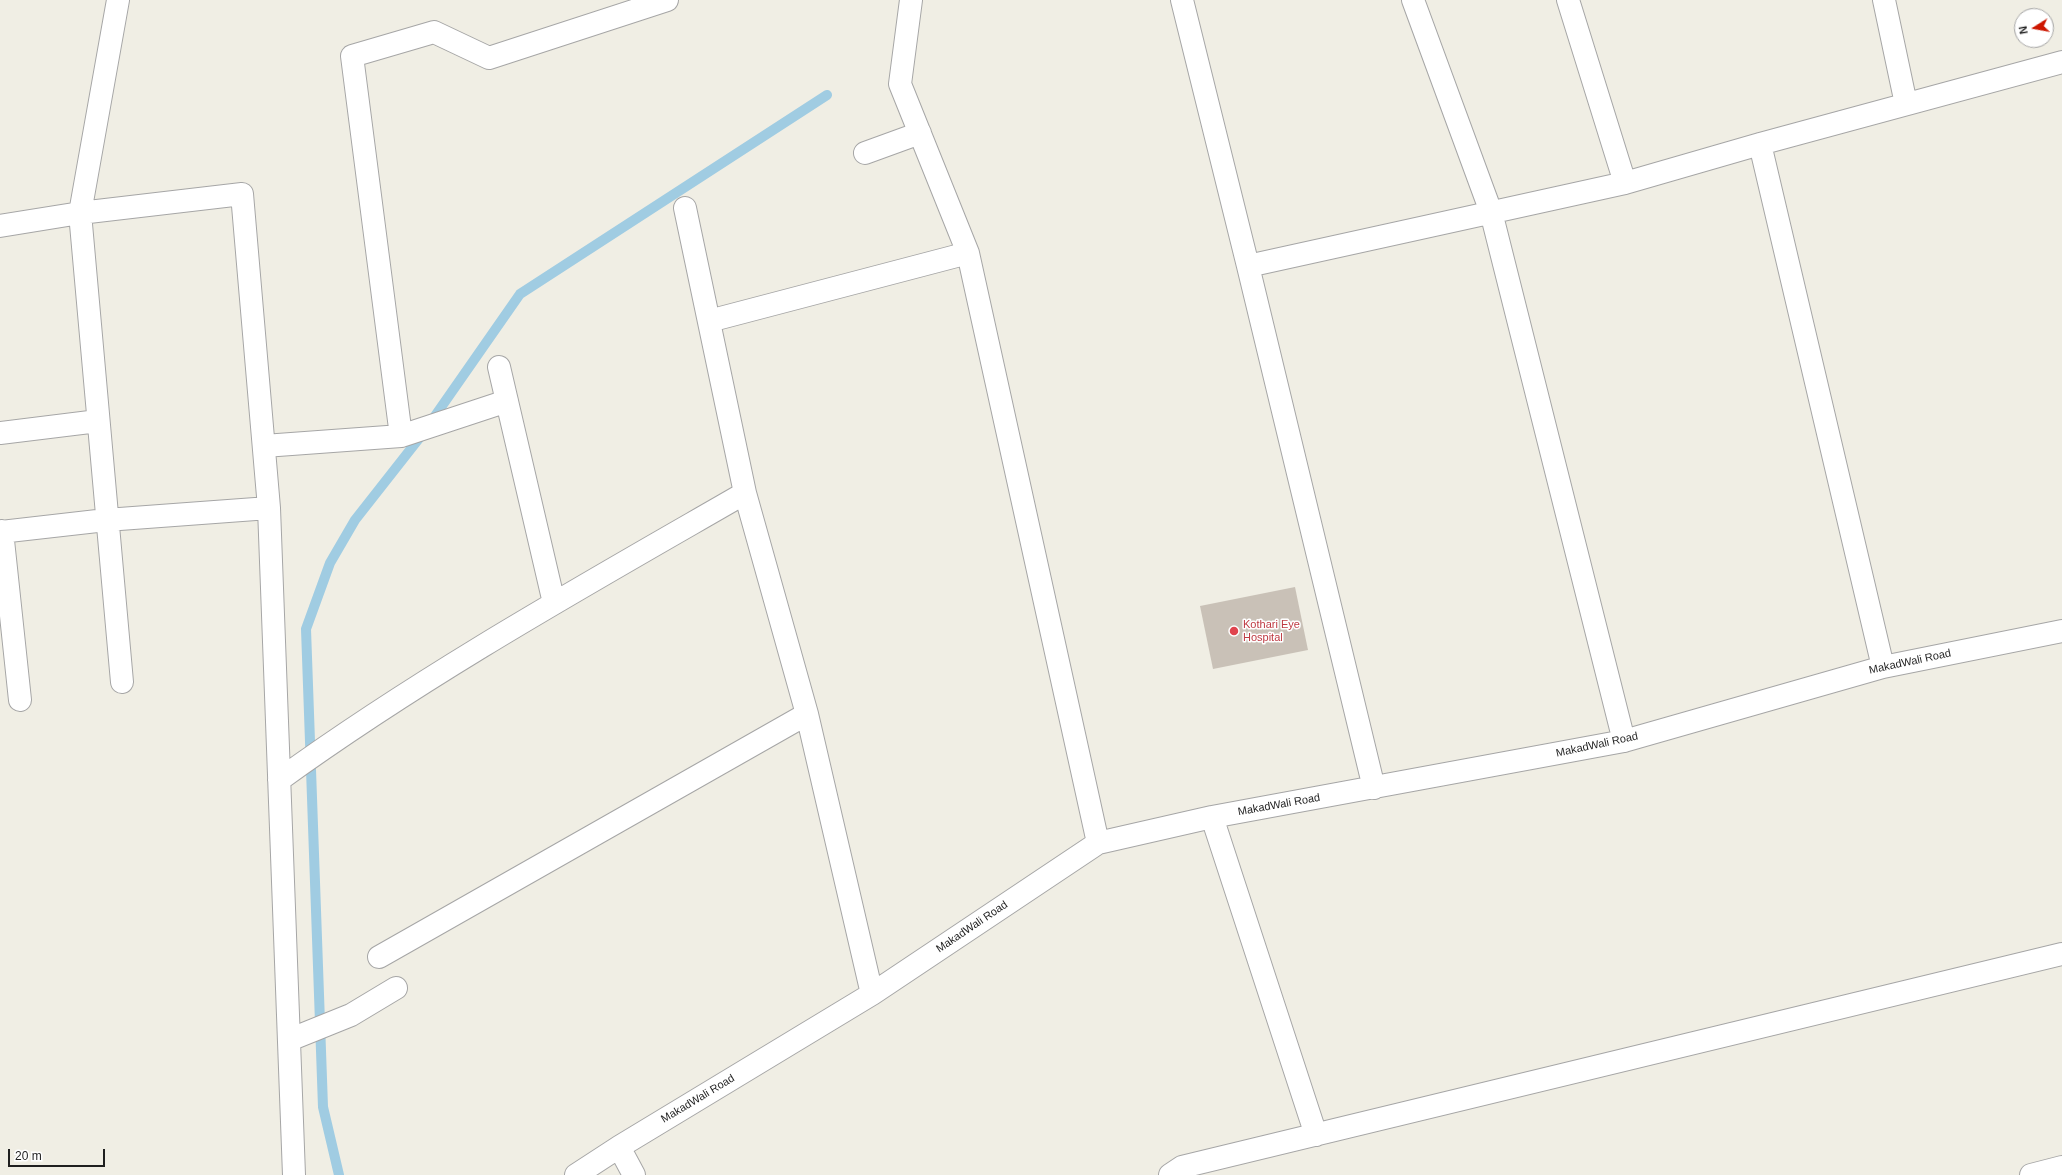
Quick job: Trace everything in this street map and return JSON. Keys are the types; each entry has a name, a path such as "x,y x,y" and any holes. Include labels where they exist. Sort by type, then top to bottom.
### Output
{"street":[{"path":"118,0 80,213 106,520 122,682"},
{"path":"401,436 352,56 434,32 489,58 667,0"},
{"path":"911,0 900,84 968,253 1098,843"},
{"path":"1182,0 1374,788"},
{"path":"1413,0 1491,212 1624,741"},
{"path":"1568,0 1625,183"},
{"path":"1884,0 1906,104"},
{"path":"1248,266 1625,183 1760,144 2062,62"},
{"path":"865,153 920,132"},
{"path":"1760,144 1883,667"},
{"path":"0,226 80,213 242,194 269,508 294,1175"},
{"path":"685,208 745,493 807,714 872,994"},
{"path":"709,321 968,253"},
{"path":"499,367 554,603"},
{"path":"264,446 401,436 507,401"},
{"path":"0,433 98,421"},
{"path":"279,780 336,739 554,603 745,493"},
{"path":"20,700 1,532 106,520 269,508"},
{"name":"MakadWali Road","path":"576,1175 619,1147 872,994 1098,843 1212,817 1624,741 1883,667 2062,631"},
{"path":"380,957 807,714"},
{"path":"1212,817 1316,1134"},
{"path":"1170,1175 1182,1167 2062,954"},
{"path":"289,1040 351,1015 396,988"},
{"path":"619,1147 634,1175"},
{"path":"2031,1175 2062,1167"}],"building":[{"path":"1295,587 1308,650 1213,669 1200,606"}],"waterway":[{"path":"339,1175 323,1107 306,629 330,563 355,520 421,436 520,294 827,95"}],"place":[{"name":"Kothari Eye Hospital","path":"1234,631"}]}
